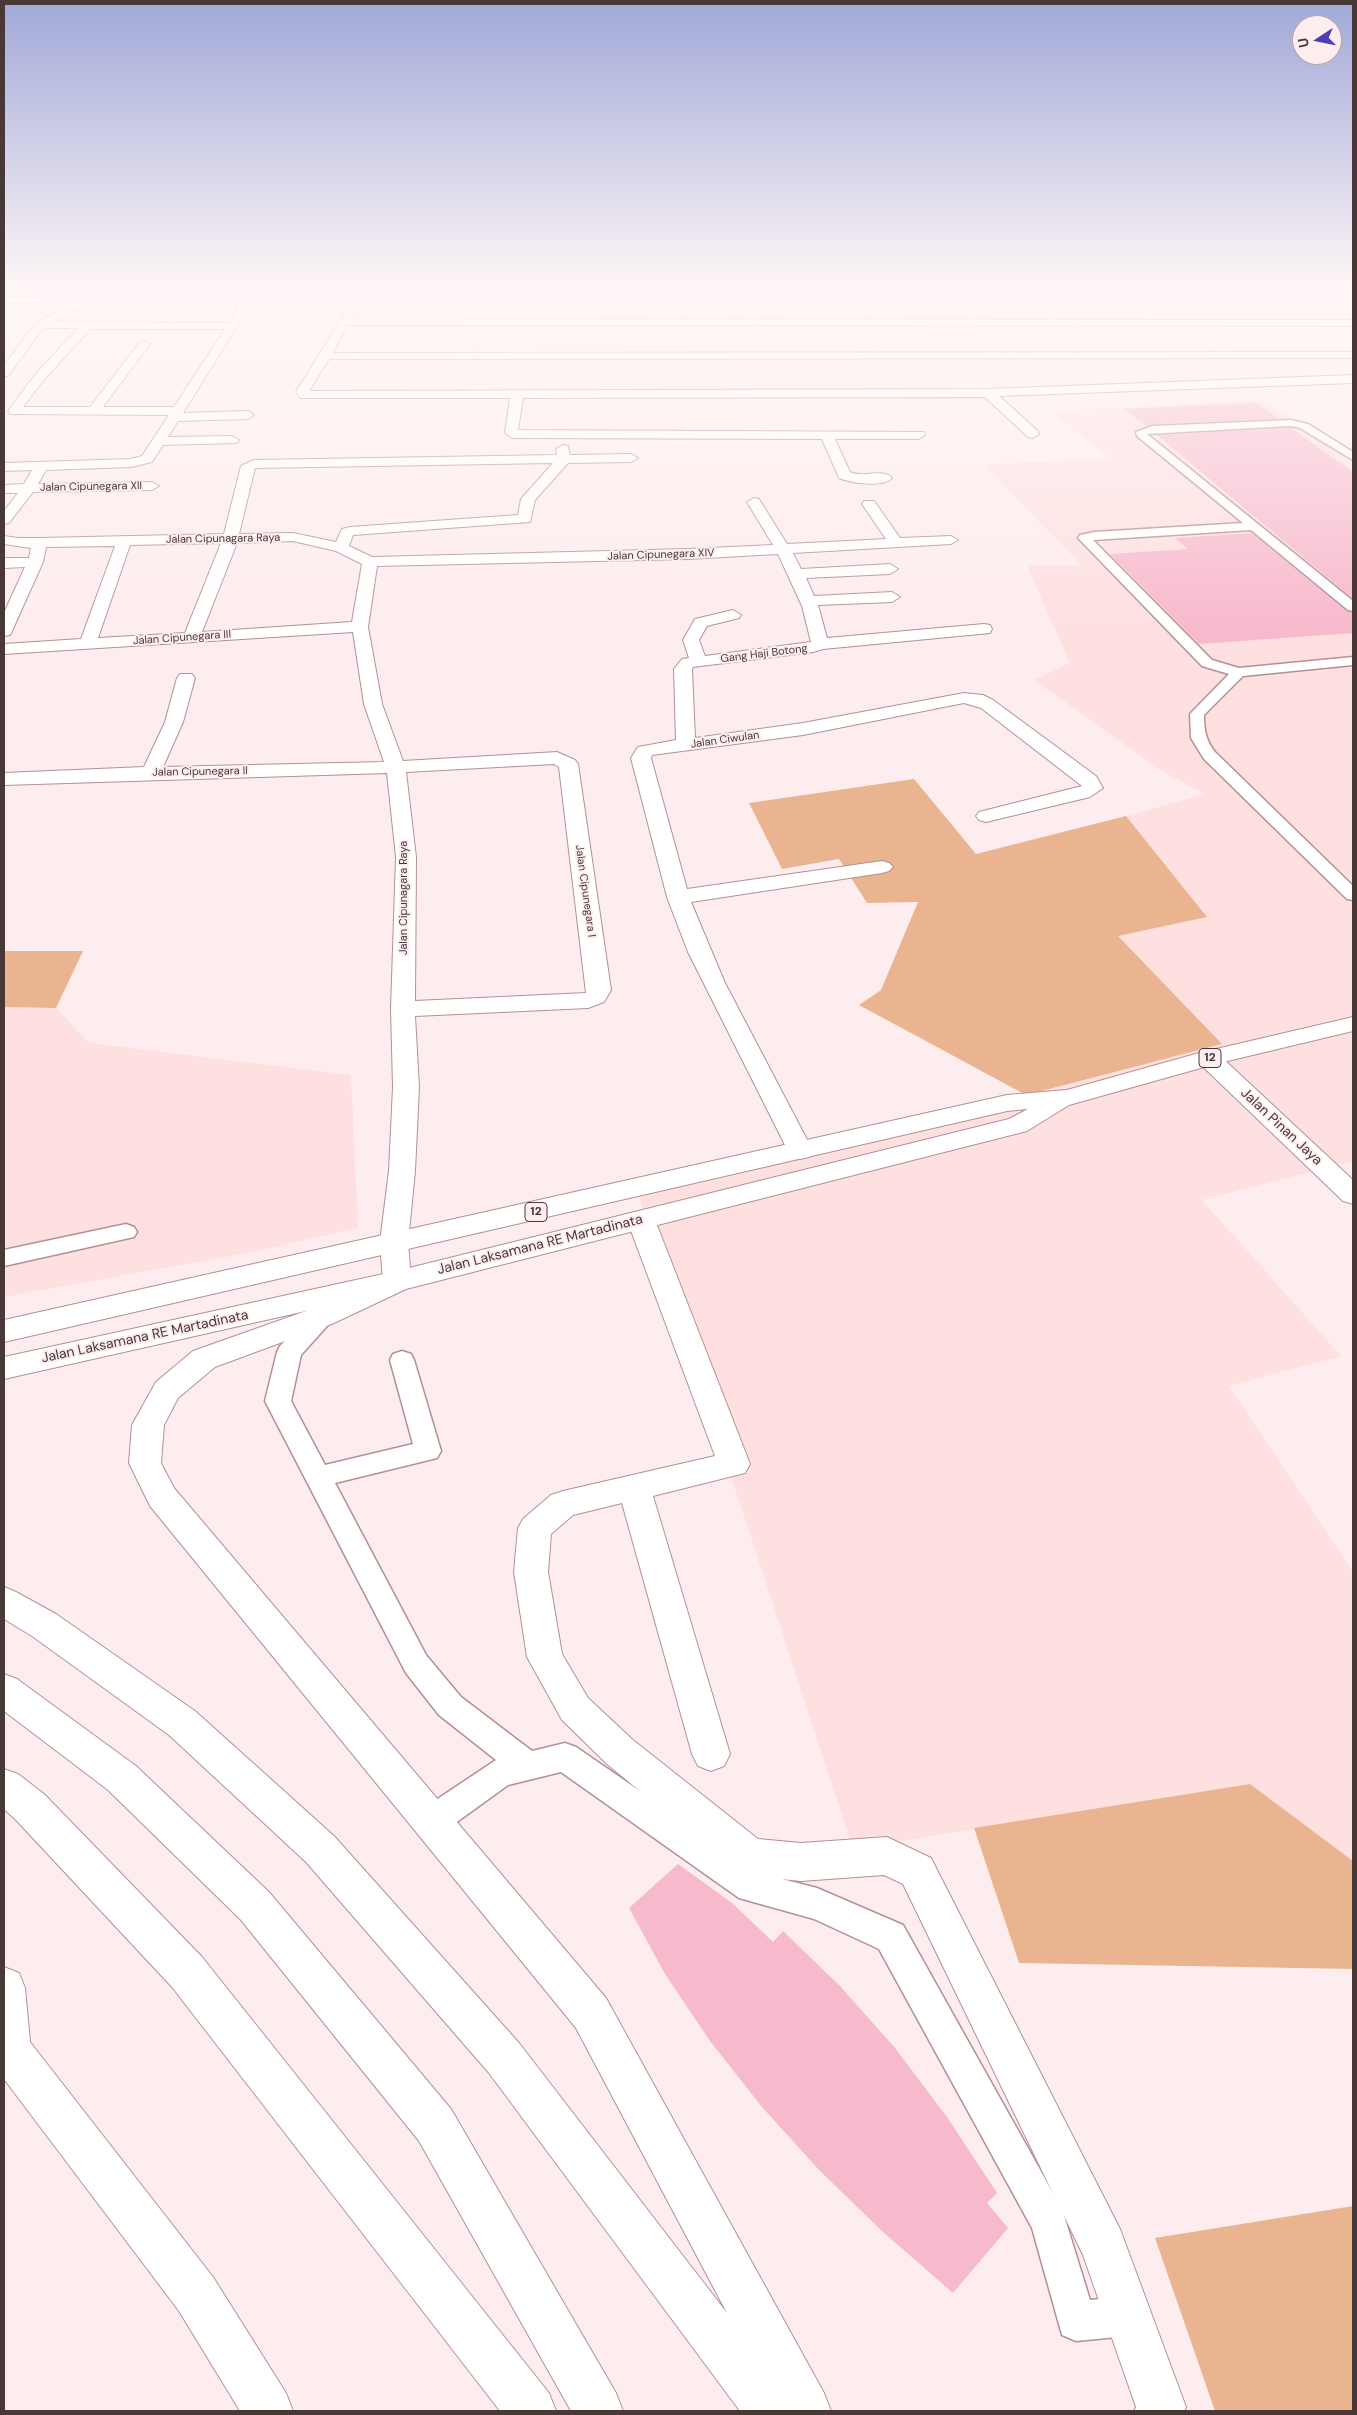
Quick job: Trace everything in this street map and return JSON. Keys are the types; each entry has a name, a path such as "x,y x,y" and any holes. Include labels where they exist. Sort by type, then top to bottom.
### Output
{"main road":[{"path":"20,403 14,411 248,415"},
{"path":"94,411 101,403"},
{"path":"4,467 131,463 147,459 183,403"},
{"path":"516,403 512,434 919,435"},
{"path":"999,403 1034,434"},
{"path":"13,424 107,424"},
{"path":"341,548 350,530 525,519 528,499 564,459 563,435"},
{"path":"827,436 844,475 853,479 885,478"},
{"path":"158,441 232,440"},
{"path":"192,637 231,538 248,466 254,464 631,458"},
{"path":"4,520 29,488 41,466"},
{"name":"Jalan Cipunegara XII","path":"29,488 152,486"},
{"path":"4,490 29,488"},
{"name":"Gang Haji Botong","path":"699,662 813,647 820,644 809,601 784,549 754,502"},
{"path":"869,504 896,543"},
{"name":"Jalan Cipunagara Raya","path":"4,540 18,543 40,543 293,537 341,548 370,562 360,627 373,704 396,767 406,856 403,1009 406,1087 402,1171 394,1242 397,1281"},
{"name":"Jalan Cipunegara XIV","path":"370,562 522,560 951,540"},
{"path":"88,644 124,542"},
{"path":"4,631 36,562 40,543"},
{"path":"4,563 36,562"},
{"path":"796,574 890,569"},
{"path":"809,601 892,598"},
{"path":"686,745 683,669 688,664 699,662 691,640 701,623 733,615"},
{"name":"Jalan Cipunegara III","path":"5,651 360,627"},
{"path":"820,644 984,629"},
{"path":"151,773 174,722 186,678"},
{"name":"Jalan Ciwulan","path":"800,1151 713,983 678,897 641,758 645,751 804,729 964,698 977,699 987,704 1089,780 1093,788 1083,793 986,816"},
{"name":"Jalan Cipunegara I","path":"396,767 557,758 568,764 599,990 596,997 588,1001 403,1009"},
{"name":"Jalan Cipunegara II","path":"4,779 396,767"},
{"path":"678,897 882,867"},
{"name":"Jalan Laksamana RE Martadinata","path":"4,1330 394,1242 451,1231 1007,1103 1068,1098 1208,1058 1353,1024"},
{"name":"Jalan Pinan Jaya","path":"1208,1058 1353,1195"},
{"name":"Jalan Laksamana RE Martadinata","path":"4,1368 397,1281 1018,1125 1068,1098"},
{"path":"641,1220 734,1464 563,1504 535,1528 531,1572 545,1658 575,1710 620,1752 750,1857 800,1862 887,1856 917,1871 1103,2246 1161,2407 1159,2411"},
{"path":"397,1281 324,1316 204,1359 167,1390 148,1425 145,1463 162,1497 591,2013 806,2411"},
{"path":"634,1488 711,1754"},
{"path":"4,1602 44,1625 182,1723 320,1849 504,2058 770,2411"},
{"path":"4,1690 122,1778 255,1906 435,2124 598,2411"},
{"path":"4,1786 30,1806 187,1972 531,2411"},
{"path":"4,1988 9,2050 196,2294 268,2411"}],"lane":[{"path":"1353,457 1298,424 1161,429 1141,432 1252,526 1353,607"},
{"path":"1252,526 1084,538 1204,661 1239,672 1353,661"},
{"path":"1239,672 1197,714 1195,731 1203,748 1221,768 1353,895"},
{"path":"4,1258 126,1232"},
{"path":"324,1316 289,1352 278,1401 416,1664 450,1706 527,1766"},
{"path":"318,1477 428,1451 402,1360"},
{"path":"432,1821 500,1773 565,1757 751,1887 817,1904 891,1937 1049,2222 1076,2321 1128,2316"}],"shaded area":[{"path":"1198,403 1269,403 1353,461 1353,1161 1202,1200 1341,1356 1229,1386 1353,1572 1353,1861 1250,1784 853,1849 639,1196 1221,1044 1117,936 1207,917 1126,816 1205,794 1162,771 1034,680 1070,663 1027,566 1081,565 984,465 1109,458 1051,411"},
{"path":"914,779 976,854 1126,816 1207,917 1118,936 1222,1044 1026,1095 859,1005 881,990 918,902 867,903 839,859 782,869 749,803"},
{"path":"4,951 83,951 56,1008 4,1007"},
{"path":"4,1007 56,1008 89,1043 351,1075 358,1228 242,1254 4,1297"},
{"path":"1250,1784 1353,1861 1353,1969 1019,1963 974,1828"},
{"path":"1353,2206 1353,2411 1215,2411 1155,2238"}],"building":[{"path":"1257,403 1279,419 1152,424 1146,426 1124,409"},
{"path":"1291,428 1353,472 1353,599 1157,435"},
{"path":"1252,533 1347,611 1353,613 1353,633 1199,644 1110,554 1188,549 1175,538"},
{"path":"678,1864 732,1903 773,1942 783,1931 840,1986 895,2048 947,2117 997,2193 987,2203 1008,2228 953,2293 883,2232 819,2170 762,2107 710,2041 665,1974 629,1908"}]}
